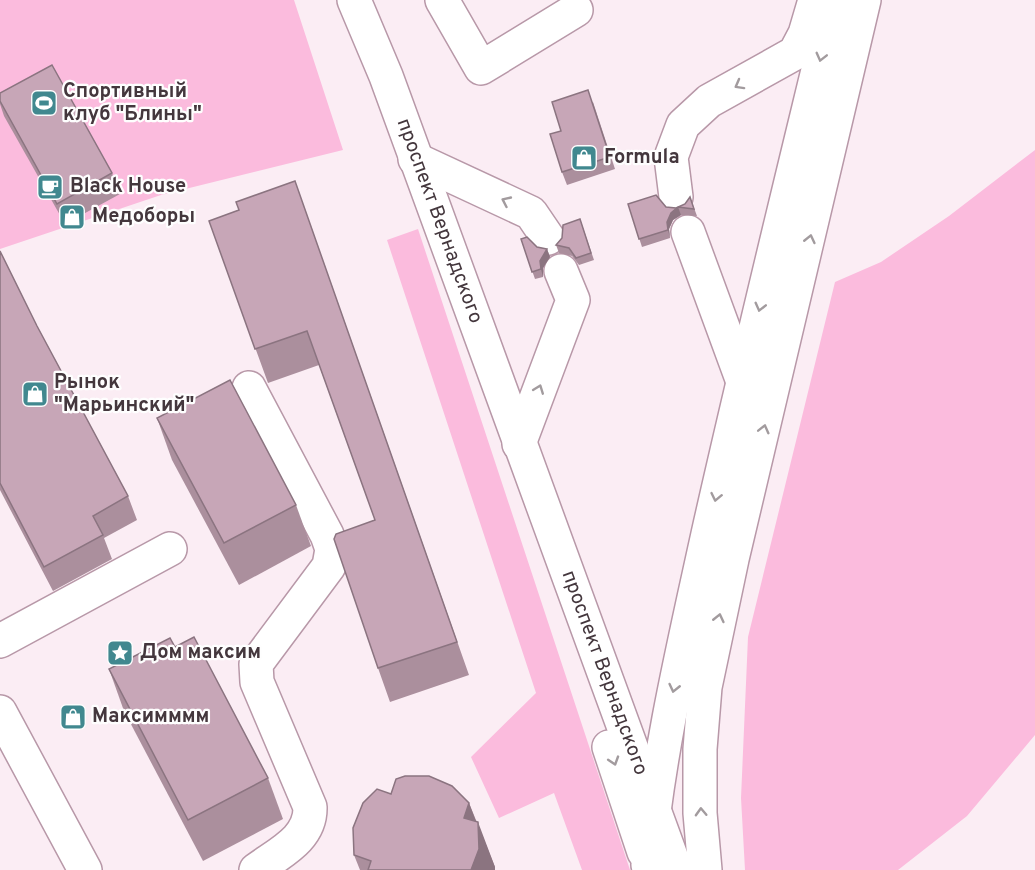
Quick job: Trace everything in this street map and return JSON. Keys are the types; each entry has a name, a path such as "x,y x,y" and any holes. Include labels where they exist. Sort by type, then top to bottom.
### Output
{"main road":[{"name":"проспект Вернадского","path":"354,0 386,76 653,805"},
{"path":"442,0 481,68 576,10"},
{"path":"676,197 671,157 683,125 708,101 795,53 801,45 815,0"},
{"path":"658,868 653,805 671,700 742,379 835,0"},
{"path":"705,870 700,770 705,687 732,559 864,0"},
{"path":"416,159 531,213 548,238"},
{"path":"688,232 742,379"},
{"path":"519,444 573,300 561,271"},
{"path":"249,388 327,535 332,549 329,566 256,663 257,682 310,807 310,820 305,833 256,870"},
{"name":"проспект Вернадского","path":"519,444 603,730 658,868"},
{"path":"0,641 170,549"},
{"path":"0,712 85,870"}],"shaded area":[{"path":"0,0 294,0 343,150 161,195 0,249"},
{"path":"1035,150 1035,735 967,816 898,870 745,870 741,798 748,637 835,282 881,262 949,216"},
{"path":"418,229 630,870 582,870 554,793 499,818 471,757 536,693 387,240"}],"building":[{"path":"52,65 112,173 57,204 0,101 0,93"},
{"path":"588,90 610,157 562,172 550,134 561,131 552,102"},
{"path":"295,181 457,642 378,668 334,539 336,534 375,520 307,331 255,349 209,221 239,210 236,202"},
{"path":"656,195 666,207 678,207 671,213 667,222 668,230 639,239 628,204"},
{"path":"690,197 694,209 678,207 685,204"},
{"path":"580,219 591,253 576,258 569,248 556,245 562,238 563,225"},
{"path":"527,237 537,247 547,249 540,261 541,269 532,272 521,239"},
{"name":"Рынок \"Марьинский\"","path":"0,251 37,326 128,496 93,516 103,535 44,567 0,483"},
{"path":"230,380 296,505 224,543 157,418"},
{"path":"194,637 268,778 188,820 109,669 170,638 175,647"},
{"path":"405,776 429,776 452,786 469,803 464,818 478,822 479,849 471,870 368,870 371,861 354,855 353,828 363,803 377,789 391,794 396,779"}],"place":[{"name":"Спортивный клуб \"Блины\"","path":"44,103"},
{"name":"Formula","path":"584,158"},
{"name":"Black House","path":"50,187"},
{"name":"Медоборы","path":"72,217"},
{"name":"Рынок \"Марьинский\"","path":"35,394"},
{"name":"Дом максим","path":"120,653"},
{"name":"Максимммм","path":"73,717"}]}
